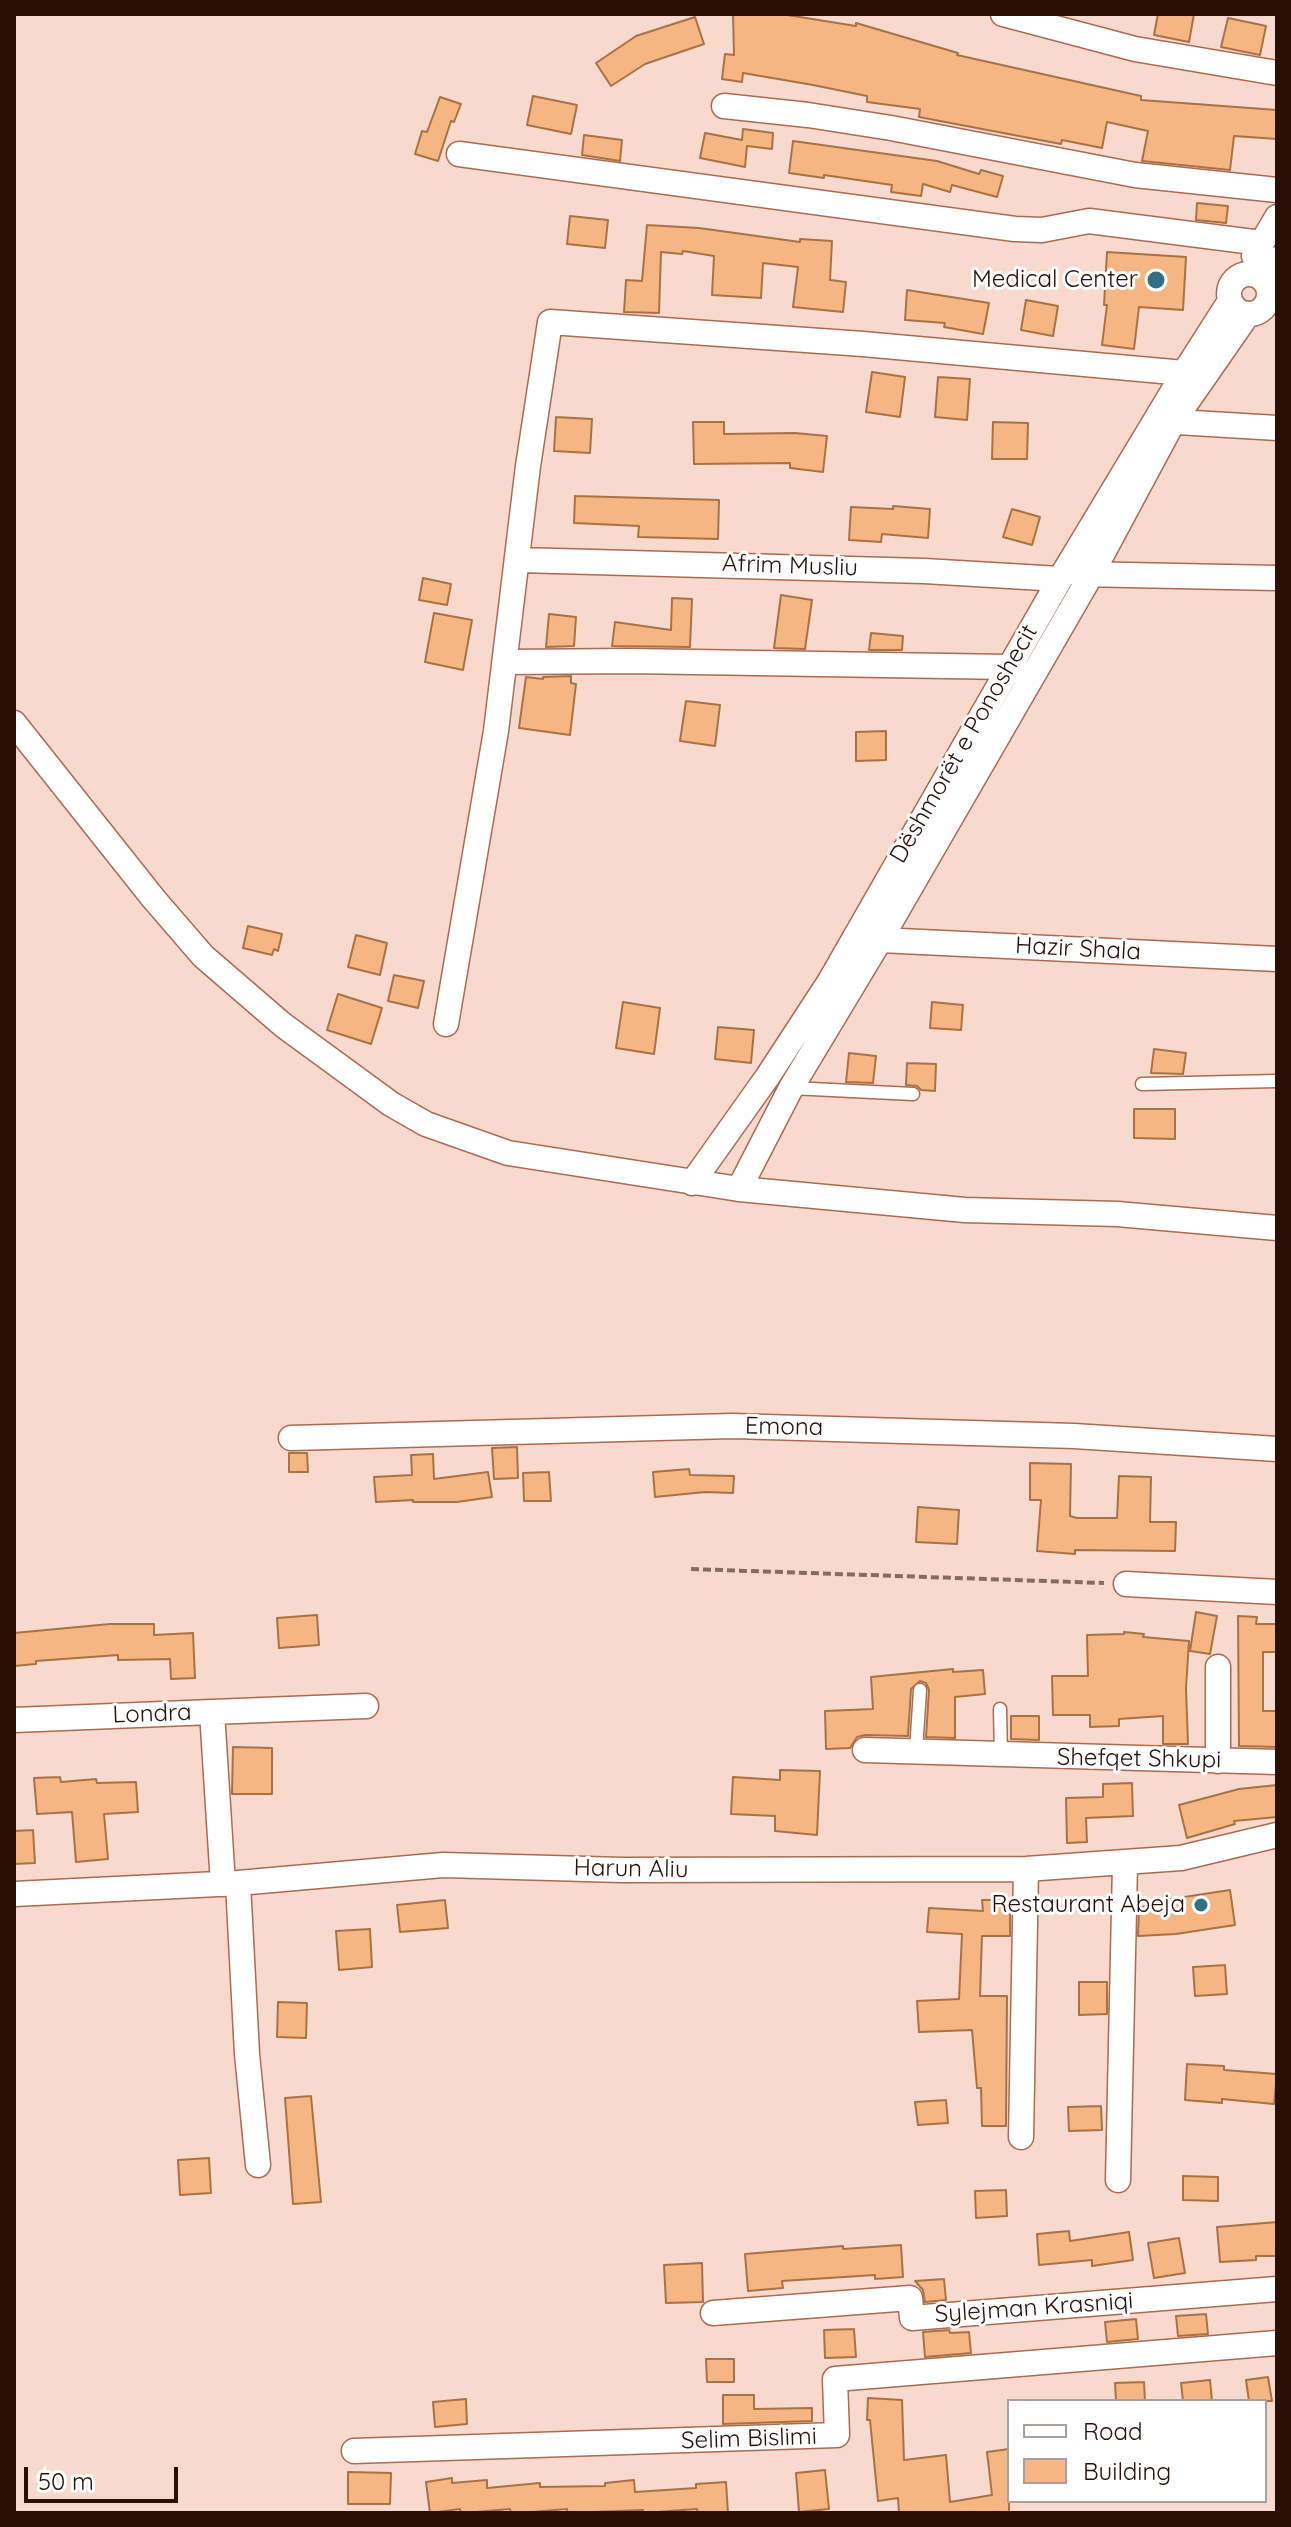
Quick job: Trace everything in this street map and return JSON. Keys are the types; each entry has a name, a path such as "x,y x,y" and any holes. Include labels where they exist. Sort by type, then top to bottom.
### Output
{"street":[{"path":"1003,14 1135,49 1277,73"},
{"path":"724,106 891,128 1135,175 1277,190"},
{"path":"459,154 1015,229 1042,230 1089,221 1269,251"},
{"name":"Dëshmorët e Ponoshecit","path":"1254,278 1269,251 1277,217"},
{"name":"Dëshmorët e Ponoshecit","path":"1254,278 1269,292 1267,303 1259,311 1239,308 1229,290 1234,280 1254,278"},
{"name":"Dëshmorët e Ponoshecit","path":"1164,422 1184,373 1239,308"},
{"name":"Dëshmorët e Ponoshecit","path":"692,1183 880,940 1021,672 1062,576 1119,500 1164,422 1239,308"},
{"path":"446,1024 496,731 528,466 550,322 863,344 1184,373"},
{"path":"1164,422 1277,428"},
{"name":"Dëshmorët e Ponoshecit","path":"739,1189 791,1088 820,1017 830,981 1021,672 1091,575 1119,500"},
{"name":"Afrim Musliu","path":"519,560 1062,576 1277,578"},
{"path":"505,662 631,661 1021,672"},
{"path":"14,723 203,956 283,1025 391,1104 426,1124 508,1153 739,1189 965,1210 1117,1214 1277,1228"},
{"name":"Hazir Shala","path":"880,940 1277,959"},
{"name":"Emona","path":"291,1438 732,1426 1074,1436 1277,1449"},
{"path":"1126,1584 1277,1592"},
{"path":"1218,1667 1218,1761"},
{"path":"212,1712 366,1706"},
{"name":"Londra","path":"14,1720 212,1712 230,1884"},
{"name":"Shefqet Shkupi","path":"865,1750 1277,1762"},
{"name":"Harun Aliu","path":"14,1894 230,1884 443,1865 622,1870 1026,1869 1181,1858 1277,1835"},
{"path":"1118,2180 1125,1864"},
{"path":"1021,2137 1026,1869"},
{"path":"230,1884 258,2165"},
{"name":"Sylejman Krasniqi","path":"713,2313 910,2298 912,2318 1277,2289"},
{"name":"Selim Bislimi","path":"354,2451 837,2435 835,2379 1277,2343"}],"lane":[{"path":"1142,1084 1277,1081"},
{"path":"791,1088 913,1094"},
{"path":"916,1751 920,1690"},
{"path":"1000,1709 1001,1756"}],"path":[{"path":"691,1569 1126,1584"}],"building":[{"path":"733,14 781,14 856,26 856,23 957,55 1141,96 1141,100 1277,110 1277,139 1234,136 1230,170 1142,161 1148,131 1107,122 1102,148 1062,140 1061,144 919,117 920,109 867,102 867,96 813,85 743,73 742,82 722,79 725,54 734,55"},
{"path":"1158,14 1194,14 1189,42 1154,35"},
{"path":"695,17 704,44 645,64 611,86 596,63 636,36"},
{"path":"1228,18 1266,26 1260,55 1221,47"},
{"path":"533,96 577,105 571,134 527,125"},
{"path":"440,97 461,104 454,122 451,121 438,161 415,154 422,131 427,132"},
{"path":"743,129 773,133 772,149 747,146 745,167 700,158 705,133 742,140"},
{"path":"584,135 622,140 620,161 582,155"},
{"path":"793,141 937,161 979,174 981,170 1003,176 997,197 952,185 950,192 923,184 921,196 891,192 892,185 789,173"},
{"path":"1197,203 1228,206 1226,223 1196,220"},
{"path":"570,216 608,220 605,248 567,244"},
{"path":"647,225 699,228 800,242 800,239 832,241 830,280 846,282 843,312 793,307 798,267 763,263 761,298 712,295 714,256 683,251 682,254 661,252 659,313 624,312 626,280 642,281"},
{"path":"1107,252 1186,257 1183,310 1139,307 1134,349 1102,345 1107,305 1104,305"},
{"path":"907,290 989,303 983,334 944,327 945,323 905,320"},
{"path":"1026,300 1058,306 1053,336 1021,330"},
{"path":"872,372 905,377 900,417 866,412"},
{"path":"938,377 970,379 967,420 935,417"},
{"path":"556,417 592,419 590,453 554,451"},
{"path":"693,422 724,422 724,434 827,436 823,472 790,468 790,463 694,464"},
{"path":"993,422 1028,423 1027,459 992,459"},
{"path":"575,496 719,500 718,539 638,537 639,526 574,523"},
{"path":"893,506 930,509 928,538 882,534 881,542 849,540 851,507 893,509"},
{"path":"1012,509 1040,517 1032,545 1003,537"},
{"path":"423,578 451,584 447,605 419,600"},
{"path":"781,595 812,600 805,649 774,648"},
{"path":"672,598 692,599 690,647 612,646 615,622 671,630"},
{"path":"434,613 472,620 463,670 425,662"},
{"path":"549,614 576,617 574,646 546,647"},
{"path":"871,633 903,636 902,650 869,650"},
{"path":"571,676 571,683 576,684 570,735 519,728 526,677"},
{"path":"686,701 720,705 715,746 680,741"},
{"path":"886,731 886,760 856,761 856,732"},
{"path":"248,926 282,934 278,951 274,949 272,955 243,948"},
{"path":"356,935 387,943 380,975 348,967"},
{"path":"394,975 424,981 418,1008 388,1001"},
{"path":"338,994 382,1008 371,1044 327,1030"},
{"path":"623,1002 660,1008 654,1054 616,1048"},
{"path":"932,1002 963,1005 961,1030 930,1028"},
{"path":"718,1027 754,1030 751,1063 715,1059"},
{"path":"1154,1049 1186,1053 1183,1074 1151,1073"},
{"path":"849,1053 876,1056 873,1083 846,1082"},
{"path":"907,1063 936,1064 935,1091 906,1085"},
{"path":"1134,1109 1175,1109 1175,1139 1134,1138"},
{"path":"517,1447 518,1478 494,1479 492,1448"},
{"path":"289,1453 307,1453 308,1472 289,1472"},
{"path":"433,1454 434,1479 488,1472 492,1497 457,1502 376,1502 374,1477 412,1475 411,1455"},
{"path":"1030,1463 1071,1464 1070,1516 1077,1518 1117,1518 1119,1476 1151,1477 1150,1522 1176,1522 1175,1551 1075,1550 1075,1554 1037,1551 1041,1500 1030,1500"},
{"path":"689,1469 690,1475 734,1476 733,1493 705,1492 655,1497 653,1472"},
{"path":"549,1472 551,1501 524,1501 523,1473"},
{"path":"918,1507 959,1510 957,1544 916,1542"},
{"path":"1196,1612 1217,1616 1210,1654 1190,1651"},
{"path":"317,1615 319,1645 279,1648 277,1618"},
{"path":"1238,1616 1257,1617 1256,1624 1277,1624 1277,1652 1263,1652 1263,1711 1277,1711 1277,1747 1239,1746"},
{"path":"110,1624 154,1624 154,1635 193,1633 195,1678 171,1679 170,1659 118,1660 118,1655 36,1661 36,1664 14,1666 14,1633"},
{"path":"1124,1632 1189,1641 1186,1688 1188,1744 1163,1744 1163,1716 1119,1719 1119,1726 1090,1727 1090,1715 1053,1715 1052,1676 1088,1676 1087,1635"},
{"path":"953,1669 953,1672 983,1670 985,1694 955,1697 955,1738 926,1737 929,1690 926,1683 920,1681 911,1689 908,1736 865,1735 857,1737 850,1748 826,1749 825,1711 873,1709 871,1677"},
{"path":"1011,1716 1039,1716 1039,1740 1011,1739"},
{"path":"233,1747 272,1748 272,1794 232,1794"},
{"path":"780,1770 820,1771 817,1835 775,1831 775,1816 731,1814 733,1777 780,1780"},
{"path":"60,1777 61,1782 96,1779 97,1783 136,1782 138,1812 104,1814 108,1859 76,1862 72,1812 37,1814 34,1778"},
{"path":"1132,1783 1133,1816 1086,1818 1087,1842 1067,1843 1066,1798 1103,1797 1103,1784"},
{"path":"1277,1785 1277,1817 1234,1821 1235,1824 1187,1838 1179,1805 1239,1789"},
{"path":"33,1830 35,1863 14,1864 14,1831"},
{"path":"1230,1890 1235,1925 1138,1936 1139,1907 1172,1905 1171,1899"},
{"path":"445,1900 448,1928 400,1932 397,1905"},
{"path":"982,1900 1010,1900 1010,1936 982,1936 980,1996 1007,1996 1006,2126 982,2126 981,2088 977,2088 972,2030 919,2032 917,2001 959,1999 962,1934 927,1932 929,1908 983,1911"},
{"path":"370,1929 372,1967 339,1970 336,1931"},
{"path":"1225,1965 1227,1994 1195,1996 1193,1967"},
{"path":"1079,1982 1107,1982 1107,2014 1079,2015"},
{"path":"278,2002 307,2003 306,2038 277,2037"},
{"path":"1187,2064 1277,2074 1274,2104 1222,2099 1222,2103 1185,2100"},
{"path":"311,2096 321,2202 293,2204 285,2098"},
{"path":"946,2100 948,2123 918,2125 915,2102"},
{"path":"1101,2106 1102,2130 1069,2131 1068,2107"},
{"path":"209,2158 211,2193 180,2195 178,2160"},
{"path":"1183,2176 1218,2177 1218,2201 1183,2200"},
{"path":"1006,2190 1007,2216 976,2218 975,2191"},
{"path":"1277,2222 1277,2256 1220,2262 1217,2227"},
{"path":"1069,2231 1070,2241 1129,2232 1133,2260 1092,2266 1092,2260 1039,2265 1037,2234"},
{"path":"1179,2238 1185,2273 1154,2278 1148,2243"},
{"path":"901,2245 903,2277 875,2279 875,2275 782,2281 783,2288 748,2291 745,2254"},
{"path":"702,2263 703,2302 666,2303 664,2265"},
{"path":"944,2279 946,2300 925,2302 923,2290 915,2281"},
{"path":"1206,2314 1208,2334 1178,2336 1176,2316"},
{"path":"1136,2319 1138,2339 1107,2342 1105,2322"},
{"path":"854,2329 856,2357 825,2358 824,2330"},
{"path":"949,2330 950,2333 969,2332 971,2353 925,2357 923,2332"},
{"path":"706,2359 734,2359 734,2382 707,2382"},
{"path":"1268,2377 1272,2401 1249,2399 1246,2380"},
{"path":"1210,2380 1212,2399 1183,2399 1181,2383"},
{"path":"1144,2382 1145,2399 1116,2399 1115,2383"},
{"path":"723,2395 754,2395 754,2409 812,2408 812,2421 723,2424"},
{"path":"868,2398 902,2400 904,2460 946,2455 950,2502 992,2495 987,2452 1007,2449 1009,2513 899,2513 898,2498 878,2501 870,2420 867,2420"},
{"path":"466,2399 467,2424 435,2427 433,2402"},
{"path":"825,2470 829,2509 799,2512 796,2473"},
{"path":"348,2472 391,2473 390,2504 348,2504"},
{"path":"452,2478 452,2483 487,2480 487,2488 540,2483 540,2487 605,2486 605,2483 634,2480 635,2492 696,2488 696,2484 726,2482 728,2513 698,2513 697,2509 567,2513 567,2509 511,2513 510,2509 461,2513 460,2509 430,2513 426,2482"}],"place":[{"name":"Medical Center","path":"1156,280"},
{"name":"Restaurant Abeja","path":"1201,1905"}]}
